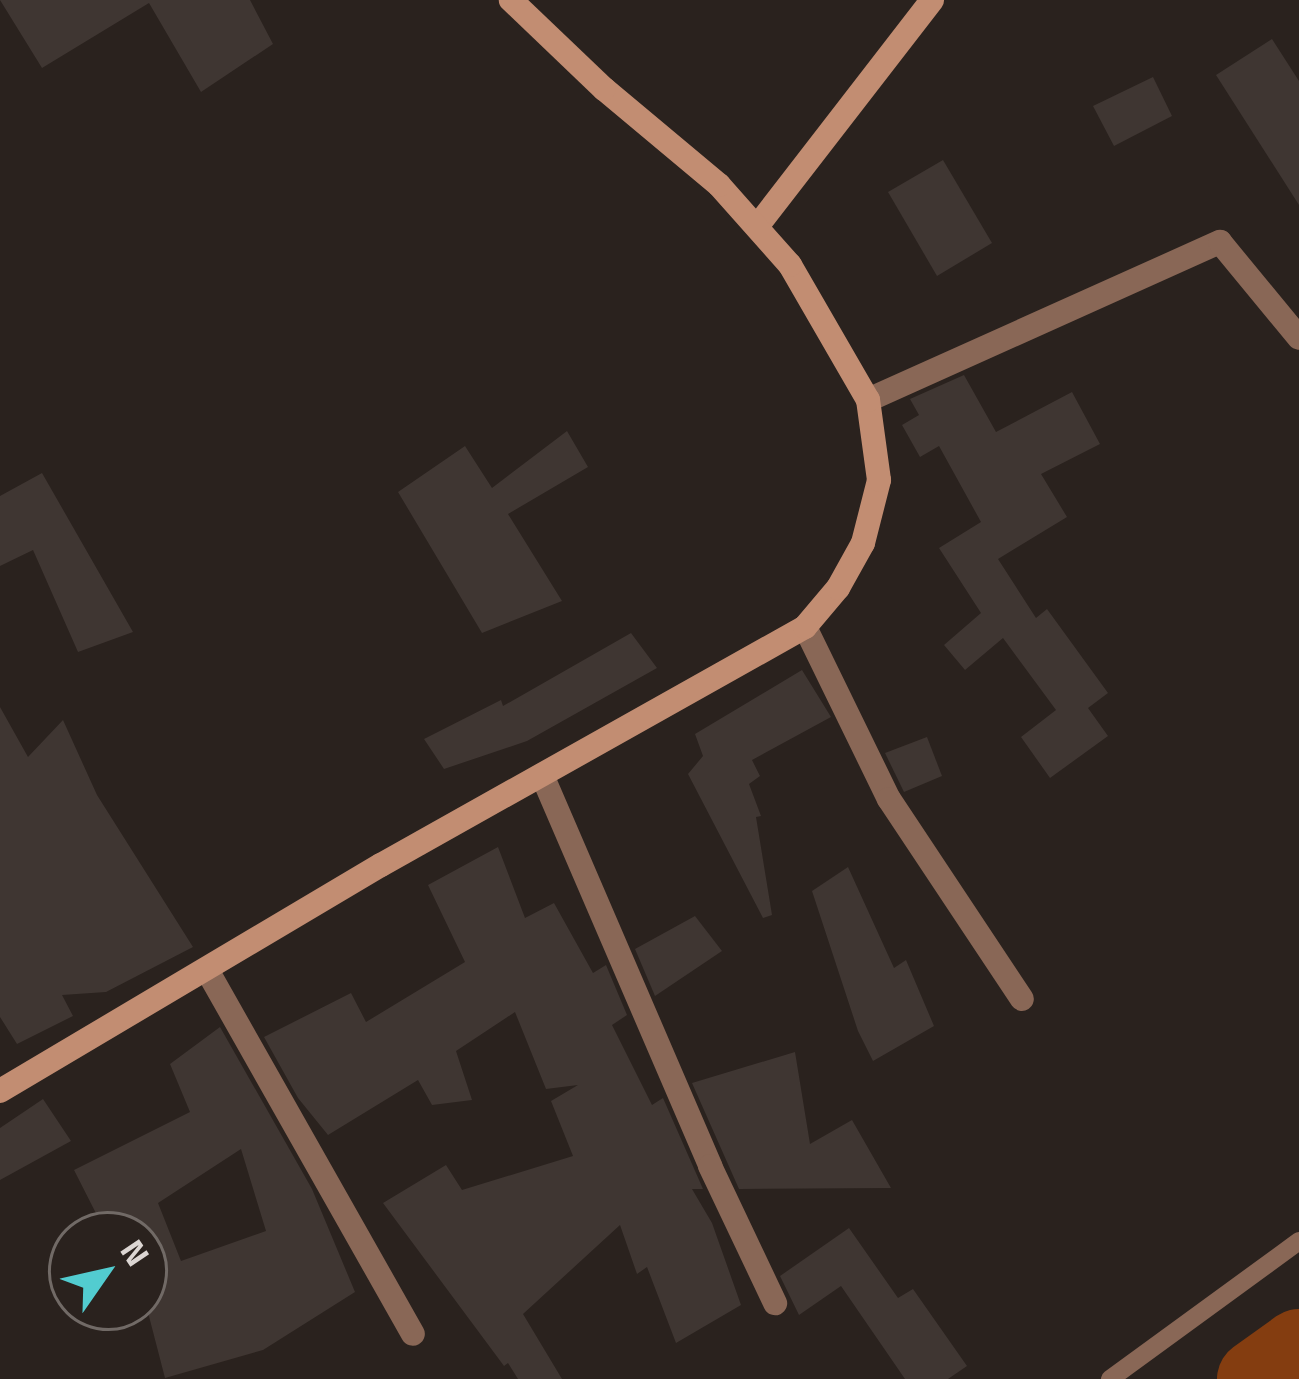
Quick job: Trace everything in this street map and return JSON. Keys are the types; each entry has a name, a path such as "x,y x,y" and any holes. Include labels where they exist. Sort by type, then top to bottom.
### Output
{"street":[{"path":"0,1091 805,627 838,588 863,543 879,481 868,400 790,265 759,224 511,0"},
{"path":"759,224 932,0"},
{"path":"868,400 1220,242 1299,338"},
{"path":"805,627 889,799 1022,999"},
{"path":"542,775 710,1166 775,1303"},
{"path":"207,970 412,1334"}],"lane":[{"path":"1111,1379 1299,1241"}],"building":[{"path":"0,0 250,0 273,44 201,92 149,3 42,68"},
{"path":"1272,39 1299,81 1299,205 1216,75"},
{"path":"1153,77 1172,116 1114,146 1093,106"},
{"path":"943,160 992,243 937,276 888,192"},
{"path":"964,375 996,432 1072,392 1100,444 1041,474 1067,517 998,559 1036,618 1047,609 1108,693 1088,708 1108,736 1050,778 1021,737 1056,710 1003,638 965,670 944,645 981,613 939,548 981,522 939,446 920,457 902,425 919,415 910,399"},
{"path":"567,431 588,467 508,514 562,601 482,633 398,492 465,446 492,488"},
{"path":"42,473 133,632 78,652 33,550 0,566 0,496"},
{"path":"631,633 657,668 527,741 444,769 424,739 501,700 503,706"},
{"path":"802,670 831,717 752,760 760,776 749,784 761,816 756,817 772,915 763,918 688,774 703,756 695,734"},
{"path":"0,707 28,757 63,720 97,795 193,947 106,992 62,995 73,1016 17,1044 0,1017"},
{"path":"927,737 942,776 904,792 885,753"},
{"path":"498,847 525,918 554,903 593,973 606,965 627,1015 612,1025 652,1105 663,1098 703,1189 692,1189 712,1223 741,1305 676,1343 647,1267 637,1274 620,1225 523,1314 562,1379 518,1379 508,1363 504,1366 383,1203 446,1165 462,1190 573,1156 551,1101 578,1085 546,1089 515,1012 456,1051 472,1100 432,1105 418,1080 328,1135 298,1098 264,1037 351,993 366,1022 465,962 428,885"},
{"path":"848,867 894,968 906,960 934,1026 873,1061 858,1031 812,891"},
{"path":"695,916 722,951 655,996 635,949"},
{"path":"220,1027 312,1189 355,1292 263,1350 165,1378 153,1331 168,1331 168,1228 181,1261 266,1231 241,1149 158,1203 161,1211 95,1211 74,1170 190,1112 170,1064"},
{"path":"795,1052 810,1144 852,1120 891,1188 739,1189 692,1083"},
{"path":"43,1099 71,1141 0,1180 0,1128"},
{"path":"849,1228 898,1298 913,1289 967,1366 948,1379 905,1379 841,1286 799,1315 780,1276"}],"waterway":[{"path":"1256,1379 1299,1348"}]}
